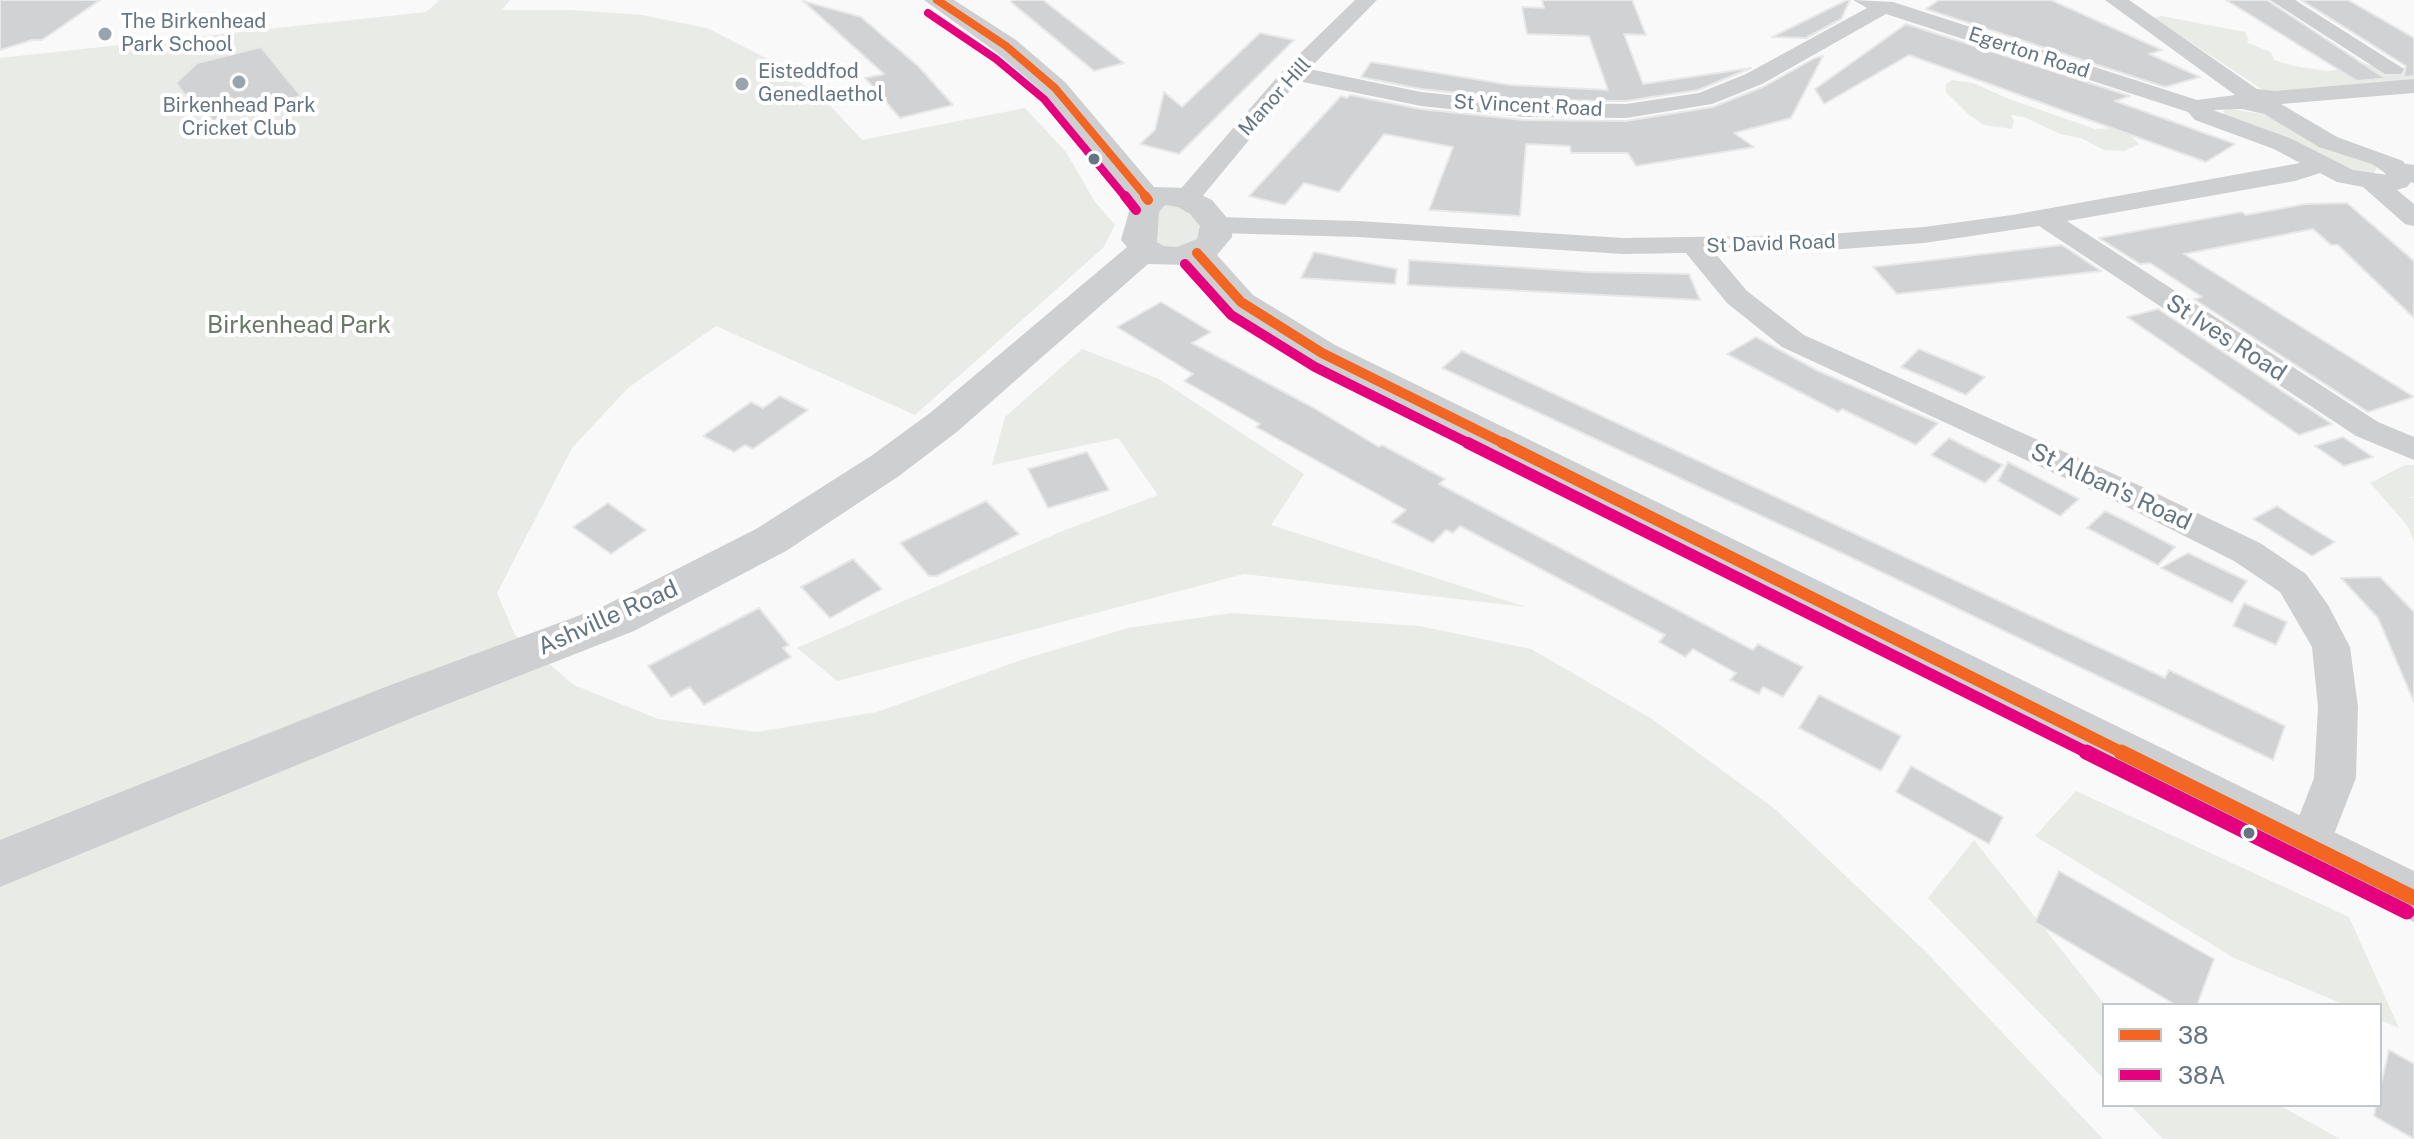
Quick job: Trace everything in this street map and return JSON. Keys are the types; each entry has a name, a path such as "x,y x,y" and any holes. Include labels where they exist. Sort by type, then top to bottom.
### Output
{"street":[{"path":"937,0 1006,46 1055,88 1148,200"},
{"name":"Manor Hill","path":"1187,198 1293,73 1367,0"},
{"name":"Egerton Road","path":"1862,0 2196,107"},
{"path":"2115,0 2255,100 2328,142 2381,159 2395,176 2414,218"},
{"path":"2280,0 2393,69"},
{"name":"St Vincent Road","path":"1293,73 1421,99 1524,110 1626,111 1704,99 1717,94 1754,79 1886,6"},
{"path":"2395,176 2346,177 2283,144 2203,115 2196,107 2414,86"},
{"name":"St David Road","path":"1207,239 1358,229 1623,246 1872,240 2044,218 2295,173 2319,165"},
{"path":"1207,239 1181,257 1157,256 1145,249 1138,240 1148,200 1162,195 1187,198 1201,207 1207,239 1241,302 1322,353 2414,898"},
{"name":"St Ives Road","path":"2044,218 2367,429 2414,449"},
{"name":"St Alban's Road","path":"1695,246 1737,297 1793,341 2133,496 2247,552 2293,583 2315,615 2331,647 2338,707 2335,778 2309,847"},
{"name":"Ashville Road","path":"0,864 397,703 618,619 771,540 885,466 944,422 1145,249"}],"green space":[{"name":"Birkenhead Park","path":"440,0 510,0 502,10 570,10 642,15 707,28 766,58 825,100 862,140 1025,108 1066,152 1095,202 1115,225 1103,248 915,415 716,326 628,388 572,448 497,593 515,635 574,685 658,719 757,732 877,712 1024,659 1128,628 1232,613 1419,626 1531,649 1652,719 1775,809 1927,953 2103,1139 0,1139 0,58 426,12"},
{"path":"2161,16 2245,32 2249,40 2246,42 2271,52 2274,60 2294,66 2327,71 2358,67 2363,63 2383,69 2414,68 2414,83 2269,94 2154,18"},
{"path":"1952,80 1973,83 2095,129 2116,128 2139,144 2125,151 2104,150 2081,138 2060,134 2024,117 2011,115 2014,121 2012,129 1984,125 1946,92 1946,84"},
{"path":"2223,110 2262,114 2372,161 2377,168 2374,173 2361,173 2225,115"},
{"path":"1164,203 1183,207 1203,227 1202,234 1191,247 1165,249 1155,240 1157,205"},
{"path":"1082,349 1159,379 1304,474 1271,525 1526,607 1244,574 837,681 797,648 1060,532 1158,495 1118,438 992,465 1005,417"},
{"path":"2405,465 2414,465 2414,497 2405,497 2414,498 2414,541 2407,525 2370,483"},
{"path":"2076,791 2349,917 2399,1028 2382,1021 2382,1003 2340,1003 2234,958 2035,836"},
{"path":"1974,840 2103,1003 2102,1077 1928,898"},
{"path":"2132,1107 2283,1107 2340,1139 2163,1139"}],"building":[{"path":"0,0 100,0 42,40 0,50"},
{"path":"1043,0 1124,63 1094,71 1011,2"},
{"path":"1542,0 1632,0 1646,35 1624,34 1643,84 1751,68 1698,90 1626,101 1524,100 1421,89 1361,77 1371,62 1510,85 1608,90 1589,36 1527,34 1522,7 1544,8"},
{"path":"1850,0 1841,19 1806,38 1772,37"},
{"path":"1939,0 2051,0 2162,50 2149,54 2200,77 2165,87 1926,9"},
{"path":"2226,0 2267,0 2383,77 2404,76 2406,66 2301,0 2348,0 2414,38 2414,76 2357,81"},
{"path":"803,1 861,17 918,66 953,105 900,118 865,78 884,74"},
{"path":"1906,24 2130,96 2115,101 2235,144 2206,162 1909,55 1824,104 1815,89"},
{"path":"1260,33 1294,40 1179,154 1140,144 1155,130 1164,92 1182,107"},
{"name":"Birkenhead Park Cricket Club","path":"261,47 301,96 213,121 199,98 189,100 176,83 197,63"},
{"path":"1823,56 1791,118 1734,133 1754,147 1636,166 1628,153 1571,153 1570,146 1526,144 1520,216 1429,210 1453,147 1384,134 1339,192 1304,183 1285,205 1249,196 1341,96 1347,98 1350,95 1420,109 1524,120 1626,121 1713,107 1763,87"},
{"path":"2347,203 2414,261 2414,318 2338,245 2331,245 2313,229 2184,254 2414,397 2368,412 2194,299 2202,297 2150,263 2140,264 2099,238 2242,212 2246,215 2306,204"},
{"path":"2062,245 2101,271 1897,294 1873,267"},
{"path":"1314,252 1397,269 1395,284 1301,278"},
{"path":"1409,260 1588,272 1689,274 1700,300 1408,285"},
{"path":"1161,302 1211,332 1192,343 1379,447 1382,445 1445,479 1439,484 1753,650 1758,644 1803,667 1783,697 1763,687 1759,694 1730,680 1736,673 1693,649 1685,657 1659,642 1665,635 1460,526 1453,533 1446,530 1433,543 1392,522 1406,510 1256,427 1260,424 1184,381 1193,374 1117,327"},
{"path":"2158,309 2332,424 2299,435 2127,317"},
{"path":"1756,337 1816,370 1938,423 1916,445 1842,409 1838,412 1727,354"},
{"path":"1919,349 1985,377 1966,395 1901,367"},
{"path":"1462,351 2165,678 2169,670 2285,726 2273,760 1846,555 1442,368"},
{"path":"780,396 808,410 753,449 745,445 734,452 703,436 751,402 763,408"},
{"path":"2343,437 2373,457 2344,466 2315,446"},
{"path":"1949,438 2003,465 1985,483 1931,455"},
{"path":"1087,452 1109,490 1048,508 1028,469"},
{"path":"2008,462 2079,499 2060,516 1998,481"},
{"path":"986,501 1019,534 937,576 929,576 900,543"},
{"path":"608,503 646,530 611,554 573,527"},
{"path":"2277,506 2335,542 2312,556 2253,519"},
{"path":"2105,511 2175,547 2158,565 2087,528"},
{"path":"2188,553 2247,581 2232,603 2161,568"},
{"path":"853,559 882,589 830,618 801,587"},
{"path":"2380,577 2414,612 2414,702 2378,618 2341,578"},
{"path":"2244,603 2287,622 2276,645 2233,626"},
{"path":"759,608 789,645 783,648 791,657 704,705 690,687 671,697 648,666"},
{"path":"1819,695 1901,736 1881,771 1799,728"},
{"path":"1911,766 2003,817 1989,844 1896,792"},
{"path":"2059,871 2214,959 2198,1003 2173,1003 2035,922"},
{"path":"2389,1050 2414,1064 2414,1139 2374,1116 2376,1107 2382,1107 2382,1080"}],"transit line":[{"name":"38","path":"937,0 1006,46 1055,88 1148,200"},
{"name":"38A","path":"928,13 996,59 1044,99 1136,210"},
{"name":"38","path":"1197,253 1241,302 1322,353 2414,898"},
{"name":"38A","path":"1185,264 1231,315 1315,367 2407,912"}],"place":[{"name":"The Birkenhead Park School","path":"105,34"},
{"name":"Birkenhead Park Cricket Club","path":"239,82"},
{"name":"Eisteddfod Genedlaethol","path":"742,84"}]}
